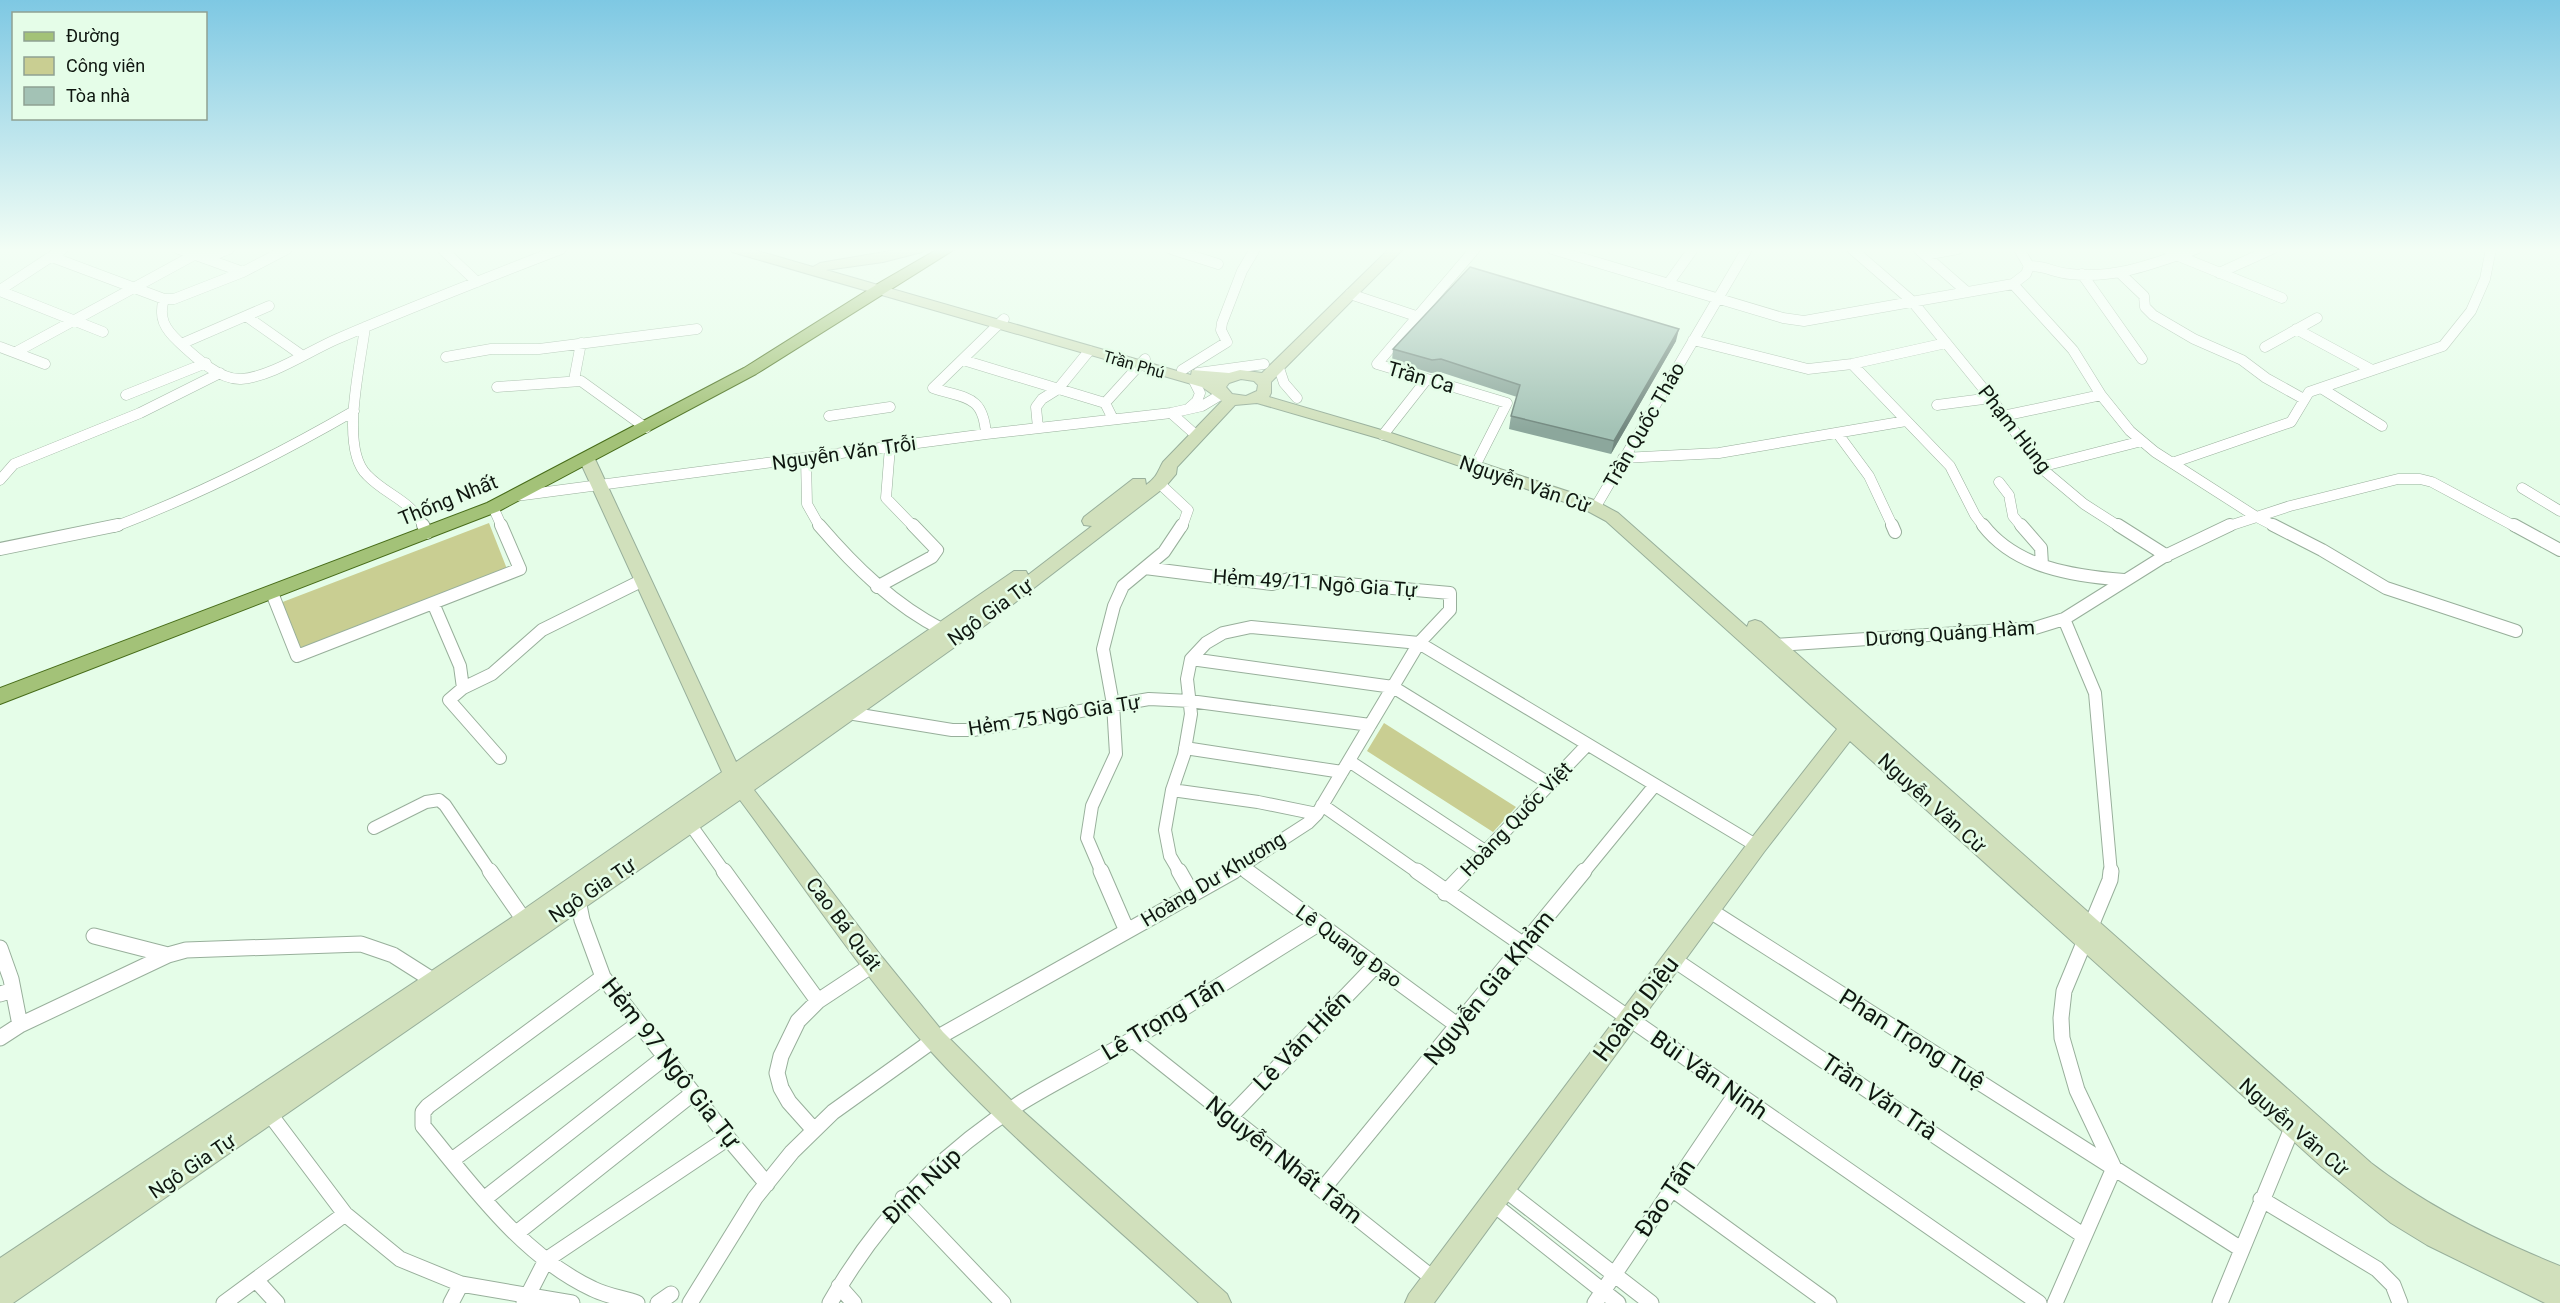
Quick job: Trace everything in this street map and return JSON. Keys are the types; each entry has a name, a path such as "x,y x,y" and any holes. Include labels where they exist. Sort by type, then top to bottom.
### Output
{"main road":[{"name":"Thống Nhất","path":"0,696 493,507 750,371 847,310"},
{"name":"Trần Phú","path":"958,310 1196,377 1227,377 1240,374 1264,379"},
{"path":"1225,395 1245,401 1327,310"},
{"name":"Trần Phú","path":"1001,322 1089,351 1182,370 1225,395"},
{"name":"Ngô Gia Tự","path":"0,1297 26,1268 738,782 949,634 1164,475 1197,436 1225,395 1220,384 1227,377"},
{"name":"Nguyễn Văn Cừ","path":"1264,379 1297,398 1386,431 1599,503 1628,530 1770,648 2400,1214 2474,1257 2560,1297"},
{"name":"Nguyễn Văn Cừ","path":"1264,379 1386,431"},
{"name":"Cao Bá Quát","path":"587,459 738,782 874,964 935,1039 1007,1112 1218,1303"},
{"name":"Hoàng Diệu","path":"1418,1303 1757,846 1853,723"},
{"name":"Ngô Gia Tự","path":"439,987 524,920 577,892 690,824 738,782"},
{"name":"Nguyễn Văn Cừ","path":"2295,1121 2402,1200 2476,1242 2560,1278"},
{"name":"Ngô Gia Tự","path":"0,1274 26,1268"}],"street":[{"path":"46,310 103,332"},
{"path":"16,352 93,310"},
{"path":"161,310 164,323 181,344 220,373 241,379 408,310"},
{"path":"181,344 260,310"},
{"path":"1182,370 1227,342 1220,327 1229,310"},
{"path":"1398,310 1416,316"},
{"name":"Trần Ca","path":"1421,310 1377,364 1507,403 1477,461"},
{"name":"Trần Quốc Thảo","path":"1599,503 1710,310"},
{"path":"1756,310 1783,318 1804,321 1864,310"},
{"name":"Phạm Hùng","path":"1919,310 1991,398 2040,467 2084,504 2167,556"},
{"path":"2036,310 2073,350 2101,395 2130,431 2172,463 2213,487 2255,516 2322,550 2395,593 2516,631"},
{"path":"2107,310 2142,359"},
{"path":"2148,310 2194,339 2234,356 2302,398"},
{"path":"2172,463 2291,422 2299,414 2302,398 2309,392 2437,349 2448,342 2456,327 2472,310"},
{"path":"246,316 300,354"},
{"path":"2265,347 2317,318"},
{"path":"986,434 984,415 980,407 970,401 933,388 1001,322"},
{"path":"365,327 354,411 356,458 359,467 372,481 410,507 427,533"},
{"path":"446,357 491,349 530,349 698,329"},
{"path":"2296,329 2372,370"},
{"path":"1693,340 1799,368 1852,364 1946,344"},
{"path":"574,380 581,343"},
{"path":"0,347 45,364"},
{"path":"1038,428 1036,407 1042,399 1058,389 1089,351"},
{"path":"963,360 1105,403 1113,419"},
{"path":"1105,403 1142,362"},
{"path":"126,394 206,363"},
{"path":"1852,364 1957,474 1982,525 2010,548 2042,565 2069,574 2124,580"},
{"path":"0,480 14,464 140,413 220,373"},
{"path":"1186,411 1197,401 1200,393 1196,377 1264,379"},
{"path":"1386,431 1427,379"},
{"path":"497,387 574,380 589,385 646,428"},
{"path":"2321,388 2382,426"},
{"name":"Nguyễn Văn Trỗi","path":"516,496 600,487 986,434 1186,411 1225,395"},
{"path":"2003,416 2101,395"},
{"path":"1937,405 1991,398"},
{"path":"829,416 890,407"},
{"path":"0,549 108,529 148,514 210,488 280,454 354,411"},
{"path":"1171,413 1197,436"},
{"path":"1623,458 1702,455 1906,421"},
{"path":"1838,434 1869,476 1895,532"},
{"path":"2040,467 2142,441"},
{"path":"877,587 933,557 937,550 886,498 890,447"},
{"path":"806,459 809,509 819,526 877,587 903,610 949,634"},
{"path":"1127,931 1087,838 1092,806 1116,754 1113,704 1103,649 1114,606 1123,586 1164,552 1181,530 1188,510 1164,475"},
{"name":"Dương Quảng Hàm","path":"1770,648 2017,630 2042,626 2064,619 2124,580 2224,527 2255,516 2398,478 2420,479 2448,490 2560,550"},
{"path":"1999,482 2009,495 2013,516 2041,548 2042,565"},
{"path":"2522,488 2560,512"},
{"path":"272,593 297,656 520,569 493,507"},
{"name":"Hẻm 49/11 Ngô Gia Tự","path":"1144,567 1272,584 1289,579 1450,592"},
{"path":"500,758 449,700 463,688 492,674 542,630 643,580"},
{"name":"Hoàng Dư Khương","path":"690,1303 755,1198 792,1152 833,1112 935,1039 1241,867 1319,810 1419,643 1450,610 1450,592"},
{"path":"433,603 460,666 463,688"},
{"path":"2055,1303 2114,1168 2077,1090 2062,1038 2064,991 2110,880 2112,866 2095,693 2064,619"},
{"path":"1192,894 1170,856 1165,830 1172,790 1185,748 1191,714 1187,679 1191,659 1206,643 1223,633 1251,627 1419,643 1757,846"},
{"path":"1191,659 1393,687 1550,784"},
{"name":"Hẻm 75 Ngô Gia Tự","path":"839,711 952,730 973,730 1149,699 1190,702 1370,725"},
{"name":"Hoàng Quốc Việt","path":"1445,893 1587,745"},
{"path":"1185,748 1345,766 1485,851"},
{"name":"Nguyễn Gia Khảm","path":"1322,1190 1655,785"},
{"path":"1172,790 1319,810"},
{"path":"374,828 426,802 439,800 445,804 524,920"},
{"name":"Bùi Văn Ninh","path":"1319,810 1523,946 2039,1303"},
{"path":"690,824 818,1001"},
{"name":"Lê Quang Đạo","path":"1241,867 1458,1025"},
{"name":"Hẻm 97 Ngô Gia Tự","path":"577,892 582,920 603,977 692,1094 767,1184"},
{"name":"Phan Trọng Tuệ","path":"1709,910 2241,1249"},
{"name":"Lê Trọng Tấn","path":"1007,1112 1132,1039 1318,924"},
{"path":"94,936 168,955"},
{"path":"0,1038 20,1025 168,955 186,950 361,944 393,955 439,987"},
{"path":"0,948 6,992 20,1025"},
{"name":"Trần Văn Trà","path":"1673,959 2084,1236"},
{"path":"814,1130 789,1102 781,1088 777,1073 781,1056 798,1021 818,1001 874,964"},
{"name":"Lê Văn Hiến","path":"1230,1117 1375,966"},
{"path":"603,977 428,1106 423,1112 423,1126 484,1199 546,1260 592,1289 637,1303"},
{"path":"452,1160 638,1024"},
{"name":"Nguyễn Nhất Tâm","path":"1132,1039 1435,1280"},
{"path":"484,1199 664,1058"},
{"path":"518,1232 692,1094"},
{"name":"Đào Tấn","path":"1599,1297 1736,1094"},
{"path":"264,1107 345,1214 400,1259 460,1284 526,1299 572,1303"},
{"name":"Đinh Núp","path":"830,1303 880,1224 903,1198 924,1177 1007,1112"},
{"path":"2220,1303 2295,1121"},
{"path":"526,1299 546,1260 728,1138"},
{"path":"1672,1189 1828,1303"},
{"path":"1498,1196 1614,1274 1652,1303"},
{"path":"1498,1196 1599,1297 1618,1303"},
{"path":"903,1198 1003,1303"},
{"path":"2261,1199 2377,1269 2393,1285 2400,1303"},
{"path":"224,1303 345,1214"},
{"path":"256,1280 277,1303"},
{"path":"451,1303 460,1284"},
{"path":"839,1286 854,1303"}],"green space":[{"path":"489,523 507,569 298,652 280,603"},
{"path":"1384,723 1516,807 1493,832 1367,751"}],"building":[{"path":"1430,310 1614,310 1679,329 1614,441 1511,416 1520,385 1441,359 1432,360 1393,349"}]}
